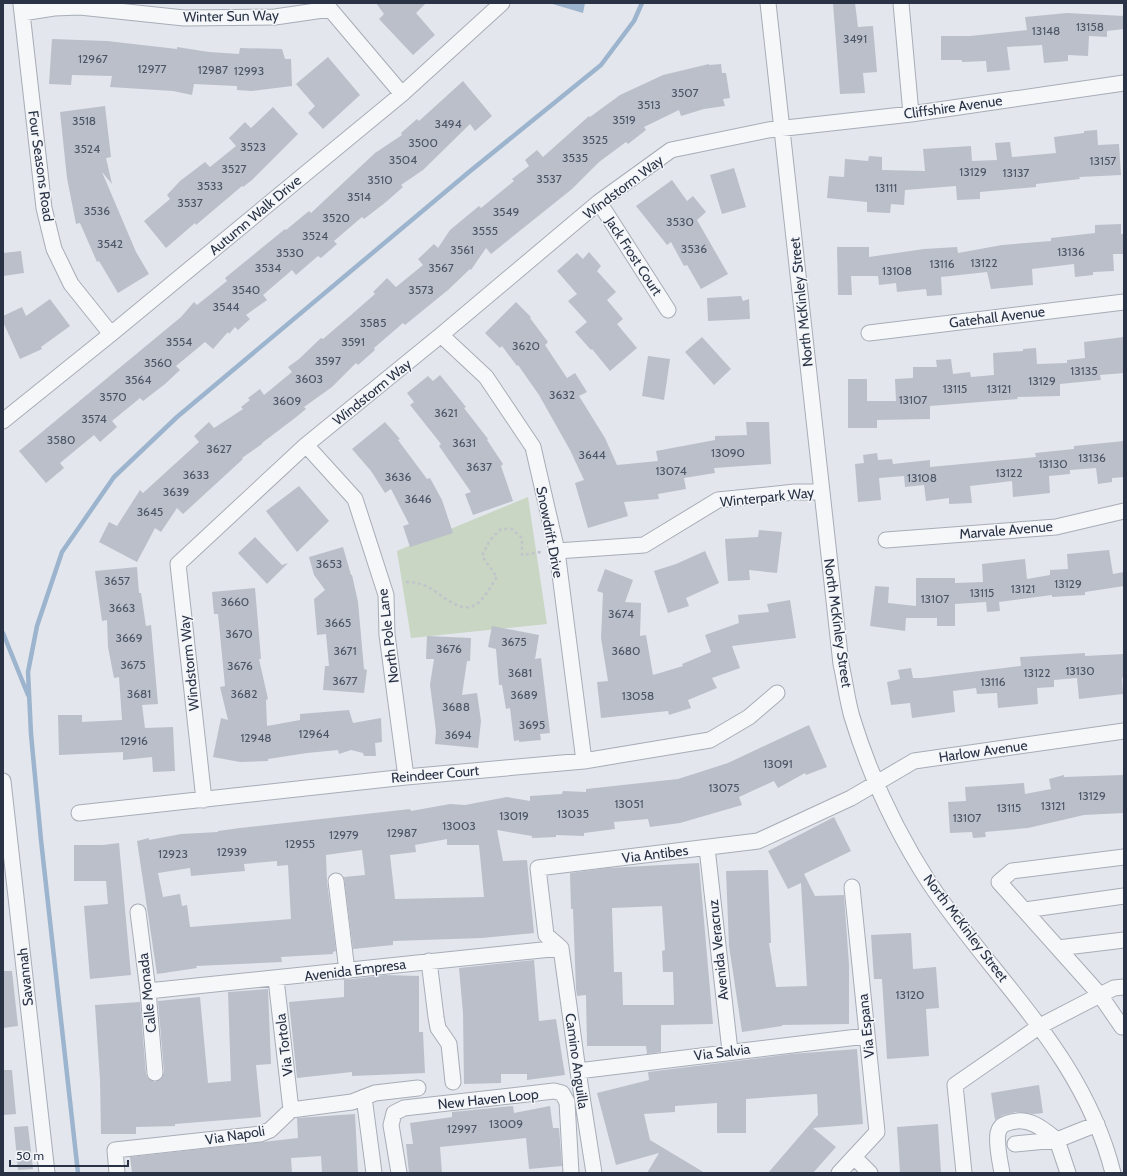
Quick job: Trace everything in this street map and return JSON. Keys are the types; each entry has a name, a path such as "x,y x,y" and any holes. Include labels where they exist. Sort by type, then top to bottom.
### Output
{"street":[{"name":"Autumn Walk Drive","path":"3,421 402,94 502,3"},
{"name":"North McKinley Street","path":"768,3 841,664 852,716 877,782 904,841 931,884 1040,1026 1074,1079 1097,1124 1114,1173"},
{"path":"901,3 911,114"},
{"name":"Winter Sun Way","path":"22,8 80,7 184,18 275,16 330,9 402,94"},
{"name":"Four Seasons Road","path":"22,8 44,208 54,249 71,284 111,334"},
{"name":"Cliffshire Avenue","path":"782,129 911,114 1124,83"},
{"name":"Windstorm Way","path":"204,800 178,564 306,445 441,335 599,202 671,150 768,130 782,129"},
{"name":"Jack Frost Court","path":"599,202 668,310"},
{"name":"Gatehall Avenue","path":"869,333 1124,302"},
{"name":"Snowdrift Drive","path":"441,335 486,378 533,447 557,551 584,761"},
{"name":"North Pole Lane","path":"306,445 355,499 386,595 387,635 406,777"},
{"name":"Winterpark Way","path":"557,551 644,545 718,500 795,492 822,492"},
{"name":"Marvale Avenue","path":"886,540 1056,527 1124,511"},
{"name":"Reindeer Court","path":"79,813 406,777 584,761 710,740 749,717 777,693"},
{"name":"Harlow Avenue","path":"851,798 914,761 1124,731"},
{"name":"Savannah","path":"3,781 47,1173"},
{"name":"Via Antibes","path":"561,948 546,935 538,868 758,841 851,798"},
{"name":"Avenida Veracruz","path":"707,848 730,1051"},
{"path":"1124,857 1012,871 999,882 1100,995 1122,1027 1124,1027"},
{"path":"336,881 346,971"},
{"name":"Via Espana","path":"839,1173 877,1132 866,1036 852,886"},
{"path":"1024,910 1124,896"},
{"name":"Calle Monada","path":"138,912 148,991 155,1073"},
{"path":"1058,948 1124,940"},
{"name":"Avenida Empresa","path":"148,991 276,979 429,961 561,948"},
{"name":"Camino Anguilla","path":"561,948 594,1173"},
{"path":"429,961 438,1028 449,1044 453,1082"},
{"name":"Via Tortola","path":"276,979 291,1110"},
{"path":"964,1173 955,1085 1040,1026 1114,988 1124,987"},
{"name":"Via Salvia","path":"578,1071 730,1051 866,1036"},
{"path":"291,1110 352,1102 375,1093 418,1088"},
{"name":"New Haven Loop","path":"399,1173 391,1125 394,1114 404,1108 554,1091 562,1093 567,1102 571,1173"},
{"path":"364,1097 374,1173"},
{"name":"Via Napoli","path":"117,1173 115,1150 260,1134 270,1130 291,1110"},
{"path":"1002,1173 998,1136 1000,1127 1003,1124 1016,1120 1032,1122 1057,1140 1068,1173"},
{"path":"1015,1144 1057,1140 1097,1124"},
{"path":"854,1157 870,1173"}],"path":[{"path":"406,582 415,582 429,588 456,605 465,608 479,603 497,577 482,556 490,540 501,529 512,529 522,538 522,555 541,552"}],"green space":[{"path":"528,497 547,624 411,638 397,551"}],"water":[{"path":"549,3 585,3 583,13"}],"building":[{"path":"376,3 426,3 416,13 435,35 413,55 379,19 384,14"},
{"path":"833,3 855,3 858,27 873,26 877,72 863,73 865,93 840,94"},
{"path":"1067,13 1124,16 1124,29 1107,31 1107,37 1089,36 1088,56 1068,55 1068,61 1044,63 1042,45 1007,47 1010,70 987,72 986,61 962,62 962,60 941,60 941,36 970,36 1027,30 1025,17"},
{"path":"52,39 107,41 239,54 240,48 282,49 285,59 291,59 292,86 252,91 237,90 237,86 194,84 192,95 173,91 110,87 112,76 72,75 71,85 49,84"},
{"path":"328,57 360,95 323,129 308,113 315,106 296,84"},
{"path":"709,64 721,64 722,73 726,73 730,98 723,99 725,106 704,109 681,116 679,110 644,127 646,130 628,144 626,142 599,162 572,189 491,254 486,248 471,270 470,269 448,290 405,325 403,323 374,348 375,350 358,365 356,363 332,387 304,407 306,409 242,458 243,459 183,514 177,508 161,532 155,528 137,562 99,542 109,522 117,526 140,490 143,493 199,442 194,436 209,422 214,428 243,409 241,407 250,400 248,398 260,389 264,395 292,372 288,367 375,294 373,292 387,278 396,287 423,265 418,259 434,244 438,248 450,230 479,206 481,208 514,181 512,179 529,166 525,160 537,150 543,157 589,116 590,117 620,95 663,75"},
{"path":"463,81 492,116 475,131 470,124 423,170 401,185 403,187 386,202 364,219 362,217 334,241 337,244 321,258 318,256 296,275 292,270 263,295 267,300 246,315 250,319 238,330 235,327 229,334 228,332 213,349 205,342 176,366 180,370 165,384 143,401 140,398 112,421 117,427 100,442 94,435 60,463 64,468 46,483 19,451 181,317 194,302 197,305 227,281 225,278 285,229 286,230 309,211 311,213 375,153 402,135 401,133 417,119 419,121"},
{"path":"105,106 111,157 106,158 112,184 102,172 136,252 149,274 118,293 99,261 97,262 80,223 76,224 67,178 60,112"},
{"path":"273,107 298,134 252,180 243,187 242,186 196,225 195,223 166,248 144,221 170,199 167,195 180,181 205,162 210,167 236,146 229,138 245,122 251,128"},
{"path":"1097,130 1098,145 1119,144 1121,175 1079,177 1080,179 1036,184 1036,187 980,192 980,199 957,200 956,186 905,190 904,205 891,204 890,213 867,212 867,202 827,198 829,176 844,177 845,159 868,161 869,156 882,157 882,170 925,171 923,149 971,146 972,161 997,160 995,143 1010,142 1012,157 1056,153 1054,137"},
{"path":"734,168 746,207 722,214 710,175"},
{"path":"672,180 687,201 693,196 706,212 697,220 728,274 701,289 687,265 684,266 671,242 667,245 636,206"},
{"path":"1121,224 1121,234 1124,234 1124,254 1113,254 1114,271 1093,272 1093,275 1075,277 1074,264 1032,269 1033,285 991,289 987,272 941,277 942,295 927,296 926,289 897,292 896,283 879,285 878,276 851,276 852,295 838,295 837,247 869,247 869,257 924,249 957,247 958,253 1002,245 1051,241 1051,238 1095,233 1095,225"},
{"path":"21,251 24,273 3,276 3,253"},
{"path":"589,252 601,266 597,271 616,292 607,300 623,319 617,324 637,348 610,371 592,349 591,350 575,332 587,322 568,301 577,294 557,271 577,253 583,259"},
{"path":"741,296 743,301 749,299 750,319 708,321 707,298"},
{"path":"50,299 70,326 41,347 42,349 20,359 3,322 3,316 22,307 26,316"},
{"path":"516,302 531,317 530,318 548,342 545,345 567,378 575,373 587,392 579,396 605,438 617,465 658,461 656,451 715,440 715,436 747,435 746,422 769,422 771,464 714,468 715,473 684,478 686,489 658,494 659,499 624,502 628,516 588,528 575,483 584,480 570,450 539,395 518,365 517,366 502,346 500,348 485,333"},
{"path":"702,337 731,369 714,385 685,352"},
{"path":"1124,337 1124,373 1100,375 1101,380 1060,384 1060,396 1017,397 1018,399 930,406 930,419 877,420 877,428 848,428 848,379 867,379 867,401 896,401 895,379 913,378 913,367 937,367 936,360 951,359 953,374 970,372 971,377 994,375 993,353 1023,351 1023,349 1036,348 1037,364 1067,363 1067,360 1085,358 1084,342"},
{"path":"648,356 670,359 664,400 642,396"},
{"path":"440,375 466,407 464,408 488,439 487,440 503,464 501,466 513,501 473,515 465,494 471,492 439,446 441,444 410,405 414,402 407,393 428,376 433,381"},
{"path":"385,422 400,439 398,440 427,479 430,478 442,500 453,533 410,547 403,526 409,524 391,489 385,493 371,471 352,449"},
{"path":"1124,441 1124,477 1112,478 1112,482 1098,484 1096,468 1070,470 1070,474 1049,476 1050,493 1013,497 1012,481 970,486 972,503 949,504 949,498 926,501 924,485 905,487 904,476 879,478 881,500 858,502 855,464 864,463 863,455 877,453 878,460 892,459 893,464 930,460 930,467 1036,457 1035,453 1074,449 1074,446"},
{"path":"299,486 329,521 297,552 266,511"},
{"path":"759,530 782,532 777,573 749,570 750,580 728,581 725,539 758,537"},
{"path":"255,537 282,565 288,563 267,584 238,553"},
{"path":"343,547 352,575 358,602 364,669 367,670 364,693 323,690 325,666 329,666 326,634 317,635 314,599 325,590 314,575 309,557"},
{"path":"1109,550 1113,574 1124,572 1124,586 1085,592 1085,595 1052,597 1052,595 999,602 1000,611 987,612 986,602 955,604 955,626 937,626 937,618 906,618 905,631 870,626 875,586 889,587 888,603 916,606 916,578 955,578 955,583 983,582 982,564 1025,559 1027,579 1050,575 1050,570 1068,569 1067,554"},
{"path":"705,551 719,583 686,598 689,606 668,613 654,571 676,564"},
{"path":"137,567 139,593 141,593 146,626 151,625 158,704 142,705 145,728 173,727 175,771 153,772 152,757 123,760 123,752 59,755 58,715 82,715 82,722 122,720 119,677 114,678 108,647 107,620 102,621 95,571"},
{"path":"605,569 633,580 625,602 641,603 640,636 646,635 653,675 683,666 682,664 711,652 705,635 739,623 738,615 769,612 767,604 790,600 796,638 732,646 740,668 712,678 717,688 688,700 691,708 669,715 668,711 601,718 597,682 608,681 601,638 603,593 597,591"},
{"path":"255,588 261,659 259,659 268,699 266,700 267,726 300,720 300,714 349,710 353,723 381,718 382,742 375,743 376,756 364,756 363,753 351,750 339,754 338,750 268,759 268,761 240,762 213,757 221,718 228,720 220,687 225,686 218,614 214,614 212,592"},
{"path":"492,626 539,635 535,659 541,658 550,733 540,734 541,740 514,741 510,708 506,709 502,685 499,685 496,649 488,647"},
{"path":"427,636 471,638 470,661 467,661 462,695 477,693 481,721 478,748 435,744 436,731 430,685 434,659 426,659"},
{"path":"1085,653 1085,656 1124,654 1124,677 1122,678 1123,694 1079,699 1077,678 1054,680 1054,687 1037,688 1038,704 998,708 997,693 977,694 976,688 953,691 955,712 912,718 910,703 891,705 887,682 900,679 898,670 911,668 913,678 922,678 1021,666 1020,657"},
{"path":"809,725 827,767 806,775 805,773 778,788 774,781 739,797 742,805 680,823 650,827 648,819 614,822 615,829 584,833 584,836 556,835 556,837 532,838 532,836 497,830 503,861 527,860 534,933 482,938 393,941 393,945 353,949 344,877 365,875 362,850 326,855 327,882 336,951 333,952 333,954 281,957 282,962 196,966 197,968 157,974 137,841 181,834 218,832 240,828 410,809 411,811 450,804 465,805 507,797 530,801 530,796 562,794 563,791 586,792 586,789 678,779 728,763","holes":["447,839 447,845 479,845 484,897 395,899 390,855 416,852 415,845","277,861 277,866 288,865 291,919 190,927 187,905 182,906 180,894 163,897 158,873 190,868 191,876 245,871 244,864"]},
{"path":"1064,775 1064,777 1124,775 1124,813 1084,815 1028,828 985,832 986,837 973,838 972,832 950,833 948,802 966,801 965,787 1024,783 1025,794 1051,789 1049,779"},
{"path":"834,817 851,851 804,874 815,896 844,895 849,965 849,1024 782,1025 742,1032 729,946 726,871 768,870 771,943 769,943 776,987 807,986 801,883 788,889 768,851"},
{"path":"119,843 131,975 90,979 84,906 108,904 106,881 74,881 74,845 103,845"},
{"path":"699,863 713,1024 661,1025 661,1052 647,1054 646,1046 587,1046 586,995 577,996 576,989 570,873 608,868","holes":["662,906 665,950 662,951 663,972 673,972 674,1005 623,1005 622,972 614,972 612,908"]},
{"path":"911,933 913,969 936,967 939,1008 926,1009 929,1056 887,1059 882,979 874,979 871,935"},
{"path":"534,960 539,1021 556,1019 565,1075 527,1080 527,1074 501,1074 501,1083 464,1084 463,1013 459,968"},
{"path":"3,971 12,971 18,1026 3,1028"},
{"path":"385,975 419,976 419,1032 423,1032 425,1073 352,1076 352,1072 297,1078 289,1002 344,997 344,980"},
{"path":"268,989 271,1064 256,1065 261,1117 175,1124 175,1126 136,1127 136,1134 101,1134 100,1080 95,1005 140,1002 146,1074 148,1078 155,1082 160,1080 164,1072 158,1001 200,997 208,1083 231,1081 228,992"},
{"path":"857,1049 863,1124 813,1128 836,1147 813,1173 768,1173 818,1115 817,1094 746,1099 746,1133 717,1133 717,1103 675,1106 675,1112 644,1114 650,1140 705,1173 647,1173 659,1153 616,1165 597,1093 649,1080 648,1072 791,1054"},
{"path":"3,1070 12,1070 16,1114 3,1115"},
{"path":"1039,1085 1043,1113 1034,1114 1016,1112 1003,1115 995,1120 991,1093"},
{"path":"513,1106 514,1113 550,1106 553,1128 559,1128 562,1166 529,1169 526,1138 440,1147 442,1173 409,1173 406,1144 413,1144 410,1123 452,1117 452,1112"},
{"path":"355,1114 358,1173 322,1173 321,1156 291,1158 292,1173 132,1173 130,1157 298,1138 297,1118"},
{"path":"938,1124 941,1173 900,1173 897,1127"},
{"path":"28,1126 33,1169 18,1170 14,1127"}],"waterway":[{"path":"78,1173 41,840 31,734 28,672 37,626 62,552 114,477 177,417 469,172 601,65 634,21 642,3"},
{"path":"3,633 28,695"}]}
